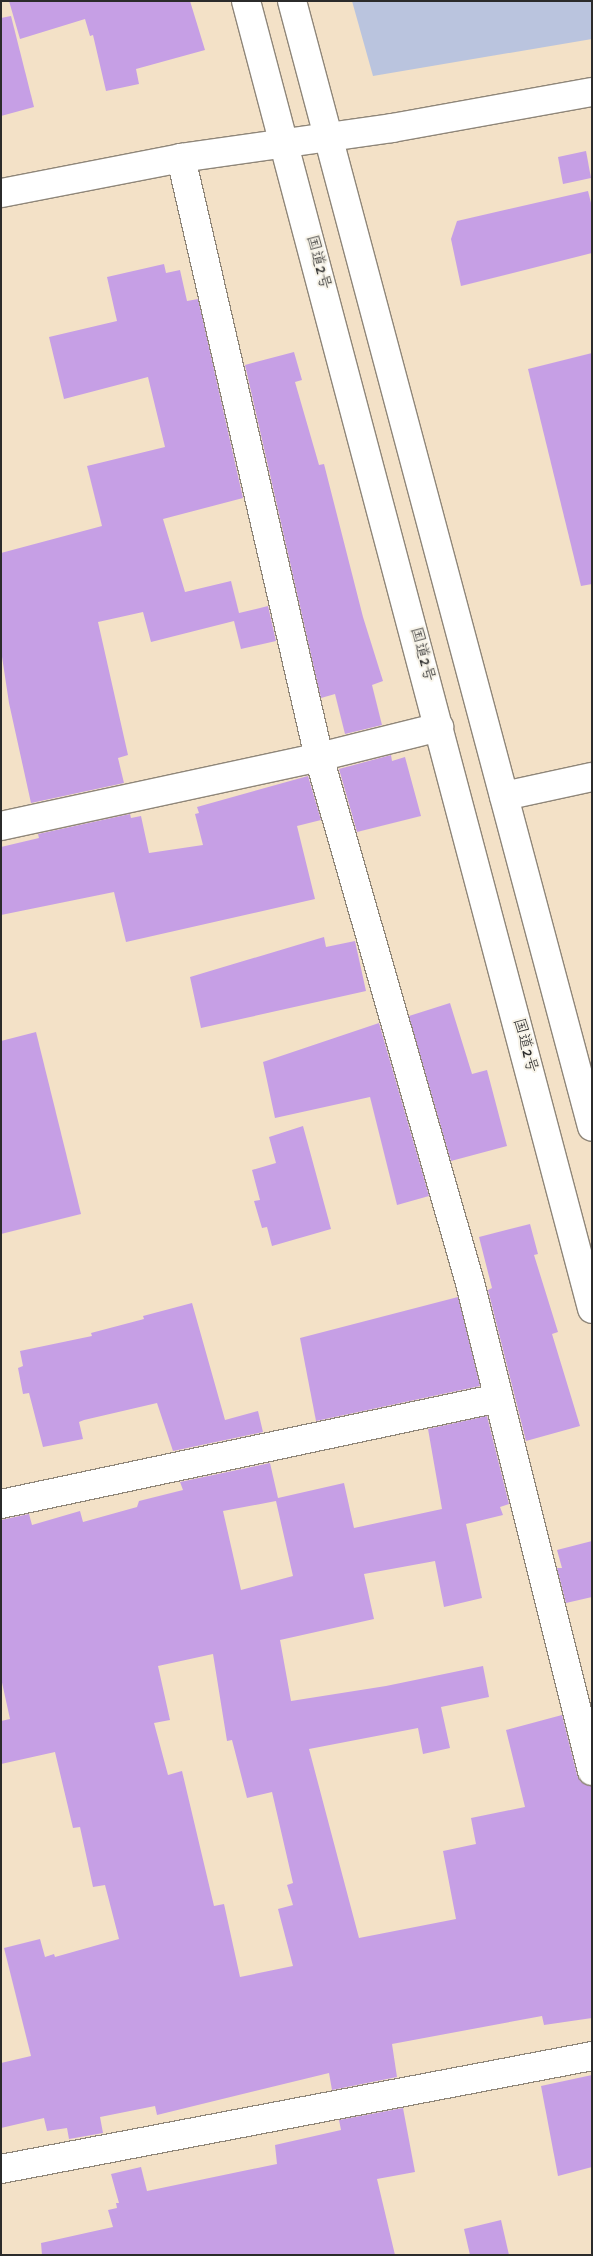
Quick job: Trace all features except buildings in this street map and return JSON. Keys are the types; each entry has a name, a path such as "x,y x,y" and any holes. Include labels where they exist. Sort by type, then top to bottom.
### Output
{"main road":[{"name":"国道2号","path":"246,1 592,1309"},
{"path":"292,1 592,1127"},
{"path":"1,192 181,158 284,142 329,138 592,92"},
{"path":"181,158 319,757 470,1283 592,1770"},
{"path":"1,826 319,757 439,727"},
{"path":"504,796 592,777"},
{"path":"1,1504 499,1398"},
{"path":"1,2169 592,2056"}],"shaded area":[{"path":"352,1 592,1 592,39 373,76"}]}
